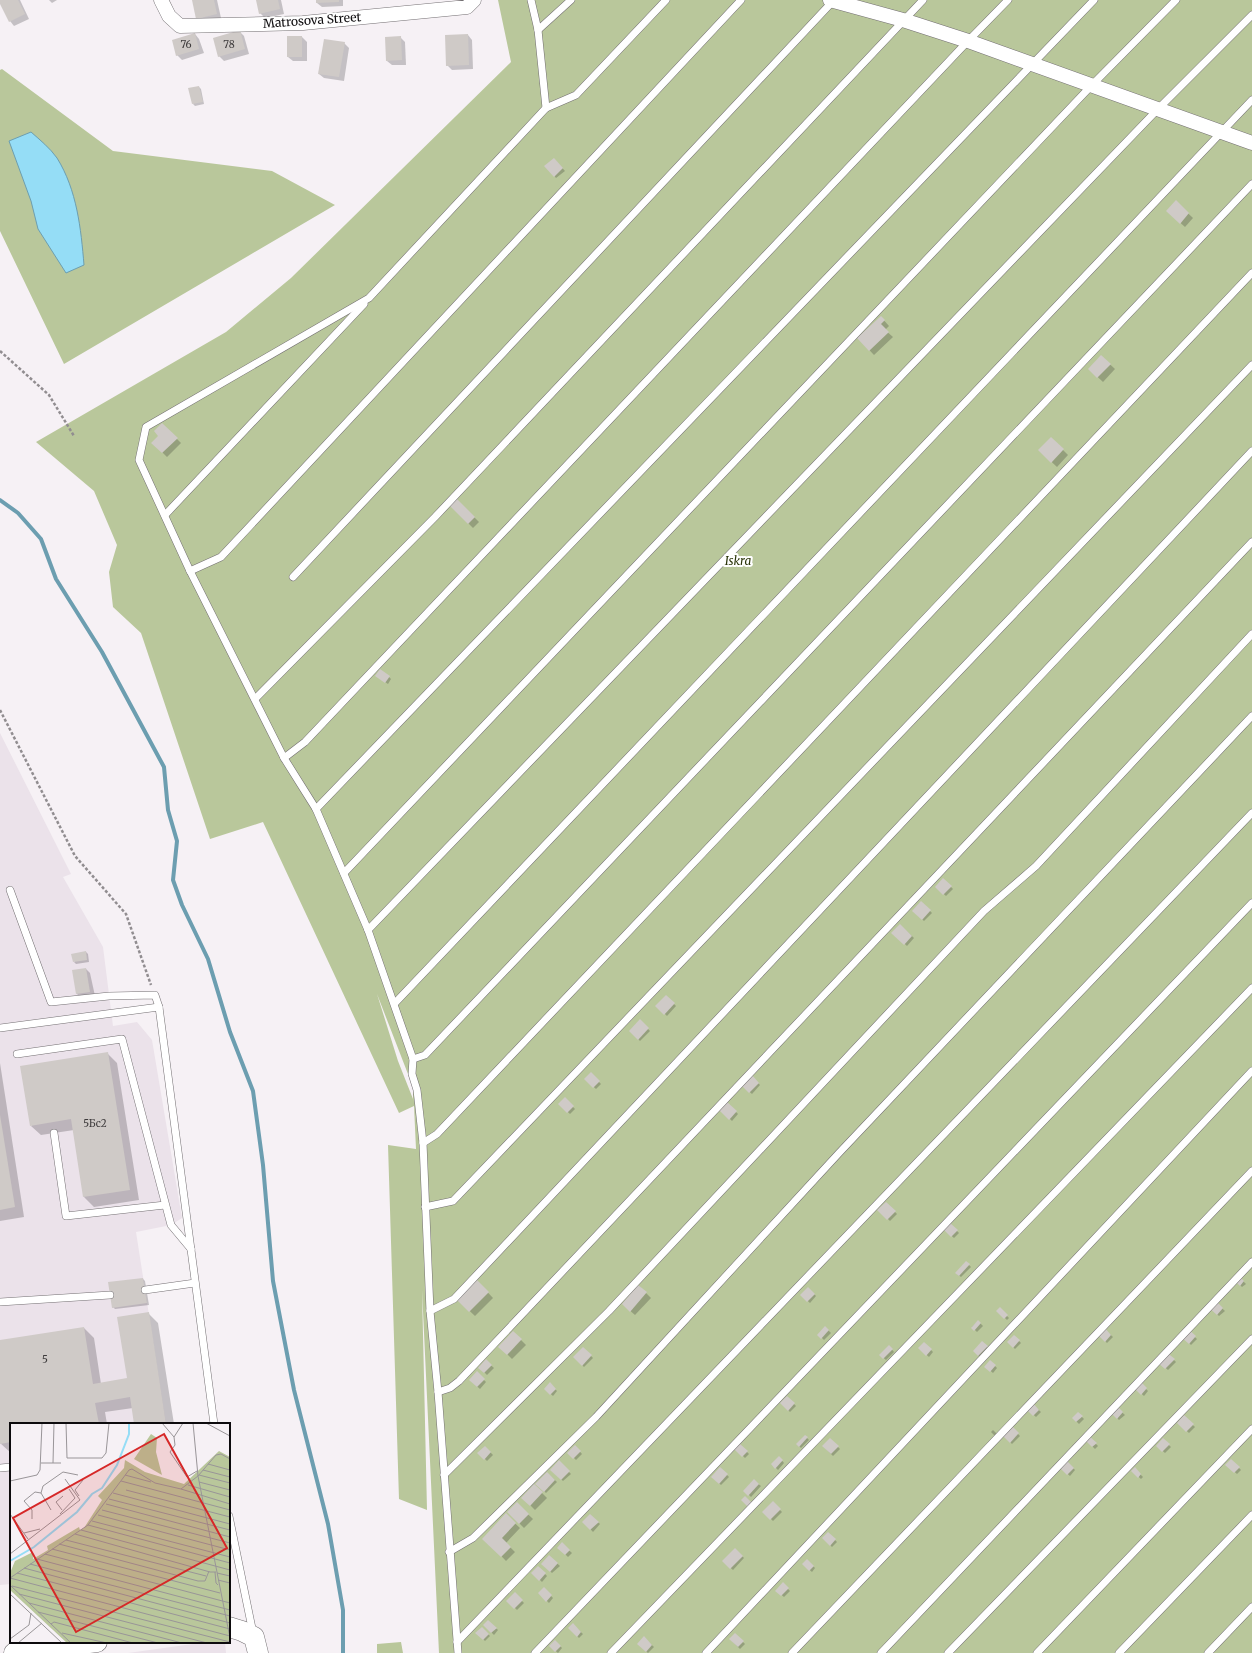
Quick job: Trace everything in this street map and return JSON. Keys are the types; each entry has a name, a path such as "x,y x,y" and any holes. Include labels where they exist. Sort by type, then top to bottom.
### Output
{"street":[{"name":"Matrosova Street","path":"161,0 169,16 180,26 303,23 467,7 474,0"},
{"path":"832,0 903,20 968,41 1252,143"},
{"path":"230,1627 242,1631 256,1645"},
{"path":"14,1653 89,1643"}],"lane":[{"path":"531,0 538,30 546,108"},
{"path":"538,30 570,0"},
{"path":"165,515 546,108 576,95 666,0"},
{"path":"190,571 221,557 741,0"},
{"path":"292,577 832,0"},
{"path":"255,699 462,489 922,0"},
{"path":"284,758 305,742 1008,0"},
{"path":"316,809 1094,0"},
{"path":"344,873 1092,85 1176,0"},
{"path":"368,930 1158,109 1252,15"},
{"path":"395,1003 1252,100"},
{"path":"413,1059 425,1055 1252,184"},
{"path":"423,1143 437,1134 1252,273"},
{"path":"369,298 146,427 139,460 190,571 284,758 316,809 368,930 395,1003 413,1059 412,1074 417,1090 423,1143 430,1311 438,1392 449,1552 458,1653"},
{"path":"426,1208 453,1201 1252,365"},
{"path":"430,1311 454,1298 1252,451"},
{"path":"438,1392 450,1388 459,1381 1252,542"},
{"path":"444,1475 615,1306 984,912 1036,866 1252,634"},
{"path":"449,1552 473,1538 596,1417 839,1153 1252,716"},
{"path":"457,1642 1252,813"},
{"path":"10,890 51,1002 109,996 155,995 159,1007 214,1423"},
{"path":"535,1653 1252,902"},
{"path":"611,1653 1252,988"},
{"path":"0,1028 159,1007"},
{"path":"18,1054 122,1039 171,1225 191,1249"},
{"path":"706,1653 1252,1071"},
{"path":"54,1133 66,1216 165,1205"},
{"path":"792,1653 1252,1171"},
{"path":"881,1653 1252,1262"},
{"path":"145,1290 195,1283"},
{"path":"0,1302 110,1295"},
{"path":"948,1653 1252,1339"},
{"path":"1037,1653 1252,1429"},
{"path":"0,1468 10,1466"},
{"path":"1120,1653 1252,1515"},
{"path":"230,1521 256,1645"},
{"path":"1208,1653 1252,1607"}],"path":[{"path":"0,351 49,395 74,436"},
{"path":"0,710 75,856 126,914 155,995"}],"shaded area":[{"path":"0,733 71,874 63,877 103,947 113,1026 137,1022 152,1040 182,1218 171,1225 136,1232 166,1423 10,1423 10,1584 0,1585"},
{"path":"200,1643 225,1643 226,1653 128,1653"}],"green space":[{"name":"Iskra","path":"498,0 1252,0 1252,1653 439,1653 422,1290 427,1510 399,1499 388,1145 416,1149 414,1106 399,1113 263,822 210,839 141,633 113,607 109,572 117,545 94,491 36,442 226,332 291,278 511,62","holes":["377,994 413,1087 413,1099 398,1061"]},
{"path":"2,69 113,151 272,171 335,205 64,364 0,231 0,70"},
{"path":"401,1642 403,1653 377,1653 377,1644"}],"water":[{"path":"31,132 48,147 57,158 64,170 74,196 84,265 66,273 38,229 31,201 9,141"}],"building":[{"path":"0,0 18,0 25,14 9,22 0,4"},
{"path":"192,0 214,0 217,14 196,19"},
{"path":"256,0 278,0 280,9 259,14"},
{"path":"316,0 339,0 339,2 316,3"},
{"path":"240,30 245,49 218,57 213,38"},
{"path":"195,33 199,49 176,56 172,40"},
{"path":"468,34 469,65 446,66 445,35"},
{"path":"287,36 302,36 302,57 287,57"},
{"path":"401,36 402,60 386,61 385,37"},
{"path":"324,39 345,42 339,77 318,74"},
{"path":"199,86 203,102 192,104 188,88"},
{"path":"554,158 563,168 554,177 544,166"},
{"path":"1176,200 1189,213 1180,224 1166,211"},
{"path":"881,316 885,320 881,324 889,332 869,351 857,338"},
{"path":"1101,355 1111,364 1097,378 1088,369"},
{"path":"162,423 178,438 162,453 151,443 158,436 154,431"},
{"path":"1051,437 1064,449 1051,463 1038,450"},
{"path":"456,498 475,517 468,524 449,505"},
{"path":"380,669 390,676 385,683 375,676"},
{"path":"943,878 952,886 943,895 935,887"},
{"path":"921,901 931,910 922,920 912,911"},
{"path":"900,924 912,936 904,945 891,933"},
{"path":"86,951 87,960 73,962 71,954"},
{"path":"86,968 90,992 76,994 72,970"},
{"path":"666,995 675,1003 664,1015 655,1006"},
{"path":"640,1019 649,1028 638,1040 629,1031"},
{"path":"108,1052 130,1190 83,1197 71,1119 30,1126 20,1066"},
{"path":"591,1072 600,1081 593,1088 584,1079"},
{"path":"752,1075 759,1083 749,1093 742,1086"},
{"path":"565,1097 574,1106 567,1113 558,1104"},
{"path":"727,1102 737,1111 729,1120 719,1110"},
{"path":"0,1115 15,1207 0,1210"},
{"path":"886,1202 896,1211 887,1220 877,1210"},
{"path":"950,1223 958,1230 951,1237 944,1230"},
{"path":"966,1261 970,1264 959,1276 955,1273"},
{"path":"1237,1274 1244,1281 1240,1286 1233,1279"},
{"path":"143,1278 147,1303 112,1308 108,1282"},
{"path":"477,1280 489,1292 469,1312 457,1300"},
{"path":"638,1285 647,1292 630,1312 622,1304"},
{"path":"808,1287 815,1294 807,1302 800,1295"},
{"path":"1214,1299 1223,1308 1217,1315 1207,1306"},
{"path":"1000,1307 1008,1315 1004,1319 996,1311"},
{"path":"149,1312 166,1423 134,1423 130,1397 95,1403 99,1423 10,1423 10,1442 0,1444 0,1340 84,1327 93,1384 127,1378 117,1317"},
{"path":"978,1320 981,1323 974,1331 971,1328"},
{"path":"825,1326 829,1330 821,1339 817,1335"},
{"path":"1104,1327 1111,1335 1105,1342 1097,1334"},
{"path":"1187,1328 1196,1336 1189,1344 1180,1336"},
{"path":"513,1331 522,1339 507,1355 498,1347"},
{"path":"1014,1335 1020,1340 1013,1348 1007,1342"},
{"path":"982,1341 988,1346 978,1356 973,1351"},
{"path":"924,1342 932,1349 926,1356 918,1348"},
{"path":"889,1345 893,1349 883,1359 879,1355"},
{"path":"583,1347 592,1355 582,1366 573,1357"},
{"path":"1166,1352 1175,1359 1165,1369 1157,1362"},
{"path":"486,1359 492,1365 484,1373 478,1368"},
{"path":"990,1360 996,1365 990,1372 984,1367"},
{"path":"477,1371 485,1379 477,1387 469,1380"},
{"path":"1139,1380 1147,1388 1141,1395 1133,1387"},
{"path":"550,1382 556,1389 550,1395 544,1389"},
{"path":"787,1396 795,1403 788,1411 780,1403"},
{"path":"1033,1403 1039,1410 1033,1416 1027,1410"},
{"path":"1116,1405 1123,1412 1117,1419 1110,1412"},
{"path":"1078,1412 1083,1416 1076,1422 1072,1418"},
{"path":"1184,1415 1194,1424 1186,1432 1177,1423"},
{"path":"1011,1425 1019,1433 1010,1443 1002,1435"},
{"path":"805,1435 808,1437 799,1447 796,1444"},
{"path":"1089,1436 1097,1443 1092,1447 1085,1440"},
{"path":"830,1438 839,1446 831,1454 822,1446"},
{"path":"1163,1438 1170,1444 1162,1452 1156,1446"},
{"path":"740,1444 748,1451 742,1457 734,1449"},
{"path":"575,1445 581,1451 573,1459 567,1453"},
{"path":"485,1446 491,1452 484,1460 477,1453"},
{"path":"779,1456 783,1460 775,1469 771,1464"},
{"path":"1231,1459 1240,1467 1234,1473 1225,1465"},
{"path":"559,1460 570,1471 561,1480 550,1470"},
{"path":"1067,1461 1074,1468 1067,1475 1060,1468"},
{"path":"720,1467 728,1474 719,1484 711,1477"},
{"path":"1135,1467 1141,1474 1138,1478 1131,1471"},
{"path":"547,1472 555,1480 544,1492 535,1484"},
{"path":"754,1479 759,1484 748,1496 743,1491"},
{"path":"534,1484 543,1492 530,1506 521,1498"},
{"path":"745,1496 753,1504 749,1508 741,1500"},
{"path":"773,1501 781,1509 770,1520 762,1512"},
{"path":"517,1502 529,1514 519,1524 507,1512"},
{"path":"506,1513 516,1523 502,1538 511,1547 501,1557 482,1539"},
{"path":"590,1514 599,1522 590,1530 582,1522"},
{"path":"828,1532 836,1539 830,1546 822,1538"},
{"path":"562,1542 570,1550 565,1555 557,1548"},
{"path":"735,1548 743,1556 730,1569 722,1561"},
{"path":"549,1555 558,1563 550,1572 541,1564"},
{"path":"807,1559 814,1566 809,1571 802,1564"},
{"path":"538,1566 546,1573 539,1581 531,1573"},
{"path":"783,1582 789,1588 781,1596 775,1591"},
{"path":"544,1587 552,1595 546,1602 538,1593"},
{"path":"515,1592 523,1600 514,1609 506,1601"},
{"path":"488,1620 497,1628 491,1633 483,1625"},
{"path":"573,1623 581,1632 577,1637 568,1628"},
{"path":"482,1627 489,1634 483,1640 475,1633"},
{"path":"735,1633 744,1641 738,1647 729,1639"},
{"path":"644,1636 652,1645 646,1652 637,1644"},
{"path":"555,1640 561,1646 555,1652 549,1646"}],"waterway":[{"path":"0,500 18,513 41,539 56,579 102,652 164,767 168,810 177,841 173,880 182,905 208,959 230,1032 253,1091 263,1165 273,1281 294,1390 328,1524 343,1610 343,1653"}]}
